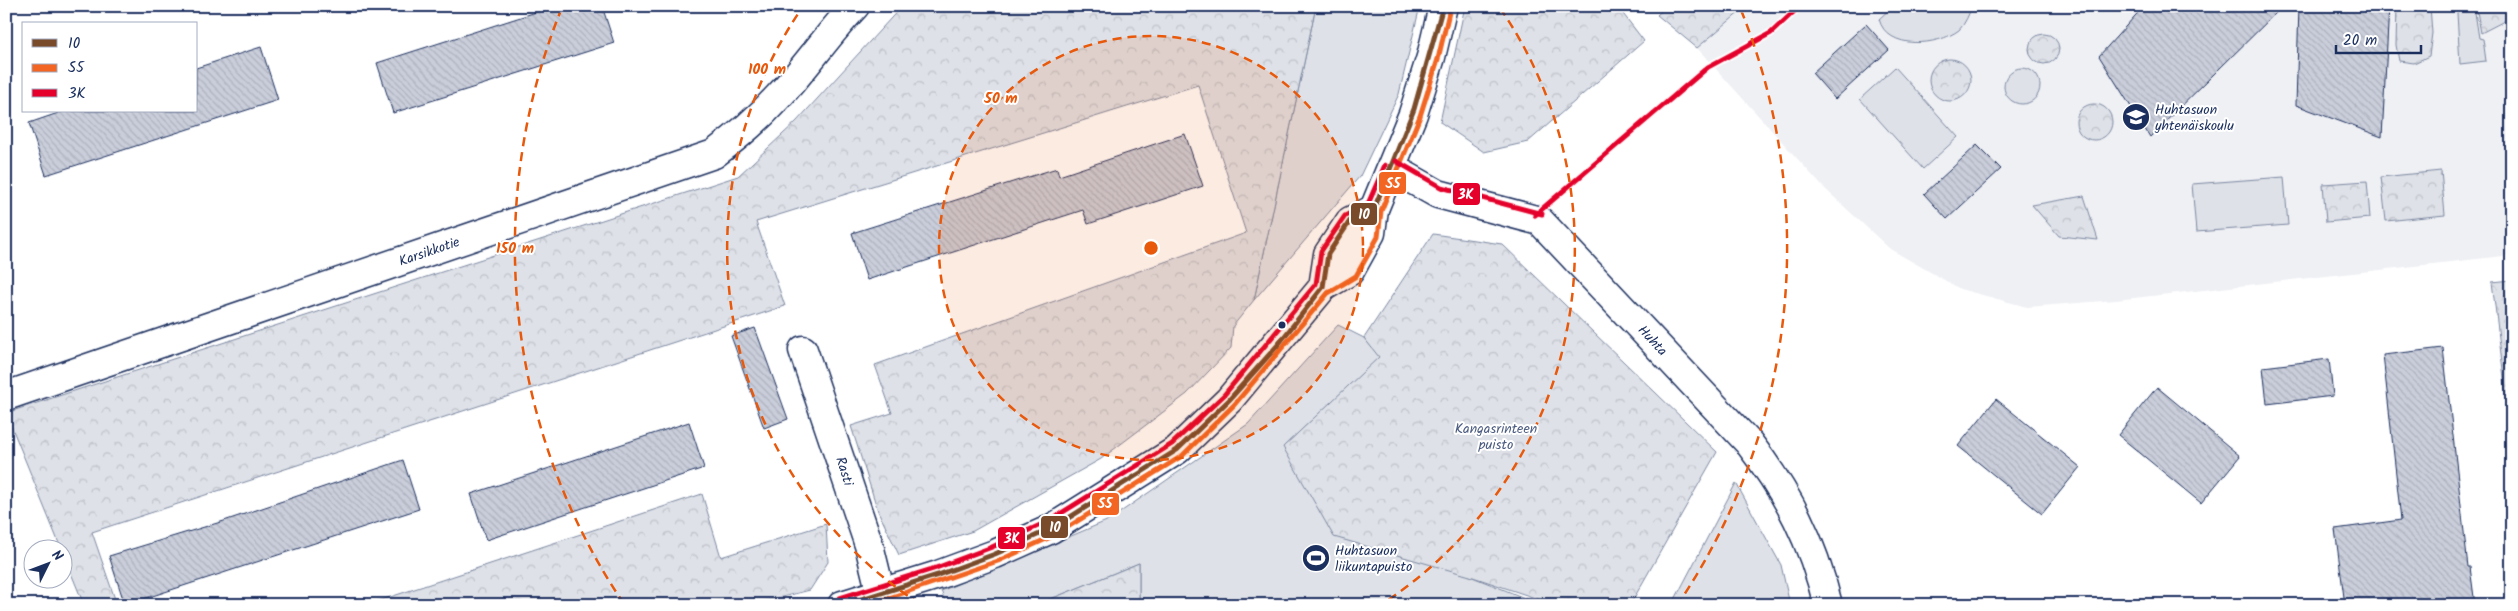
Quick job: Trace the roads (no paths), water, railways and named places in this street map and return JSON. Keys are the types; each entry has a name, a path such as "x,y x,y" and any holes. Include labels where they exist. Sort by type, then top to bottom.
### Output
{"street":[{"name":"Karsikkotie","path":"6,396 714,154 748,128 778,97 832,30 855,6"},
{"path":"842,605 882,594 995,554 1051,529 1177,450 1230,400 1324,287 1350,271 1371,233 1374,209 1392,168 1431,57 1443,6"},
{"name":"Huhta","path":"1392,168 1438,194 1540,222 1749,442 1778,481 1799,520 1812,552 1828,605"},
{"name":"Rasti","path":"803,350 869,545 882,594"}],"place":[{"name":"Huhtasuon yhtenäiskoulu","path":"2136,117"},
{"name":"Huhtasuon liikuntapuisto","path":"1316,558"}],"park label":[{"name":"Kangasrinteen puisto","path":"1496,436"}]}
